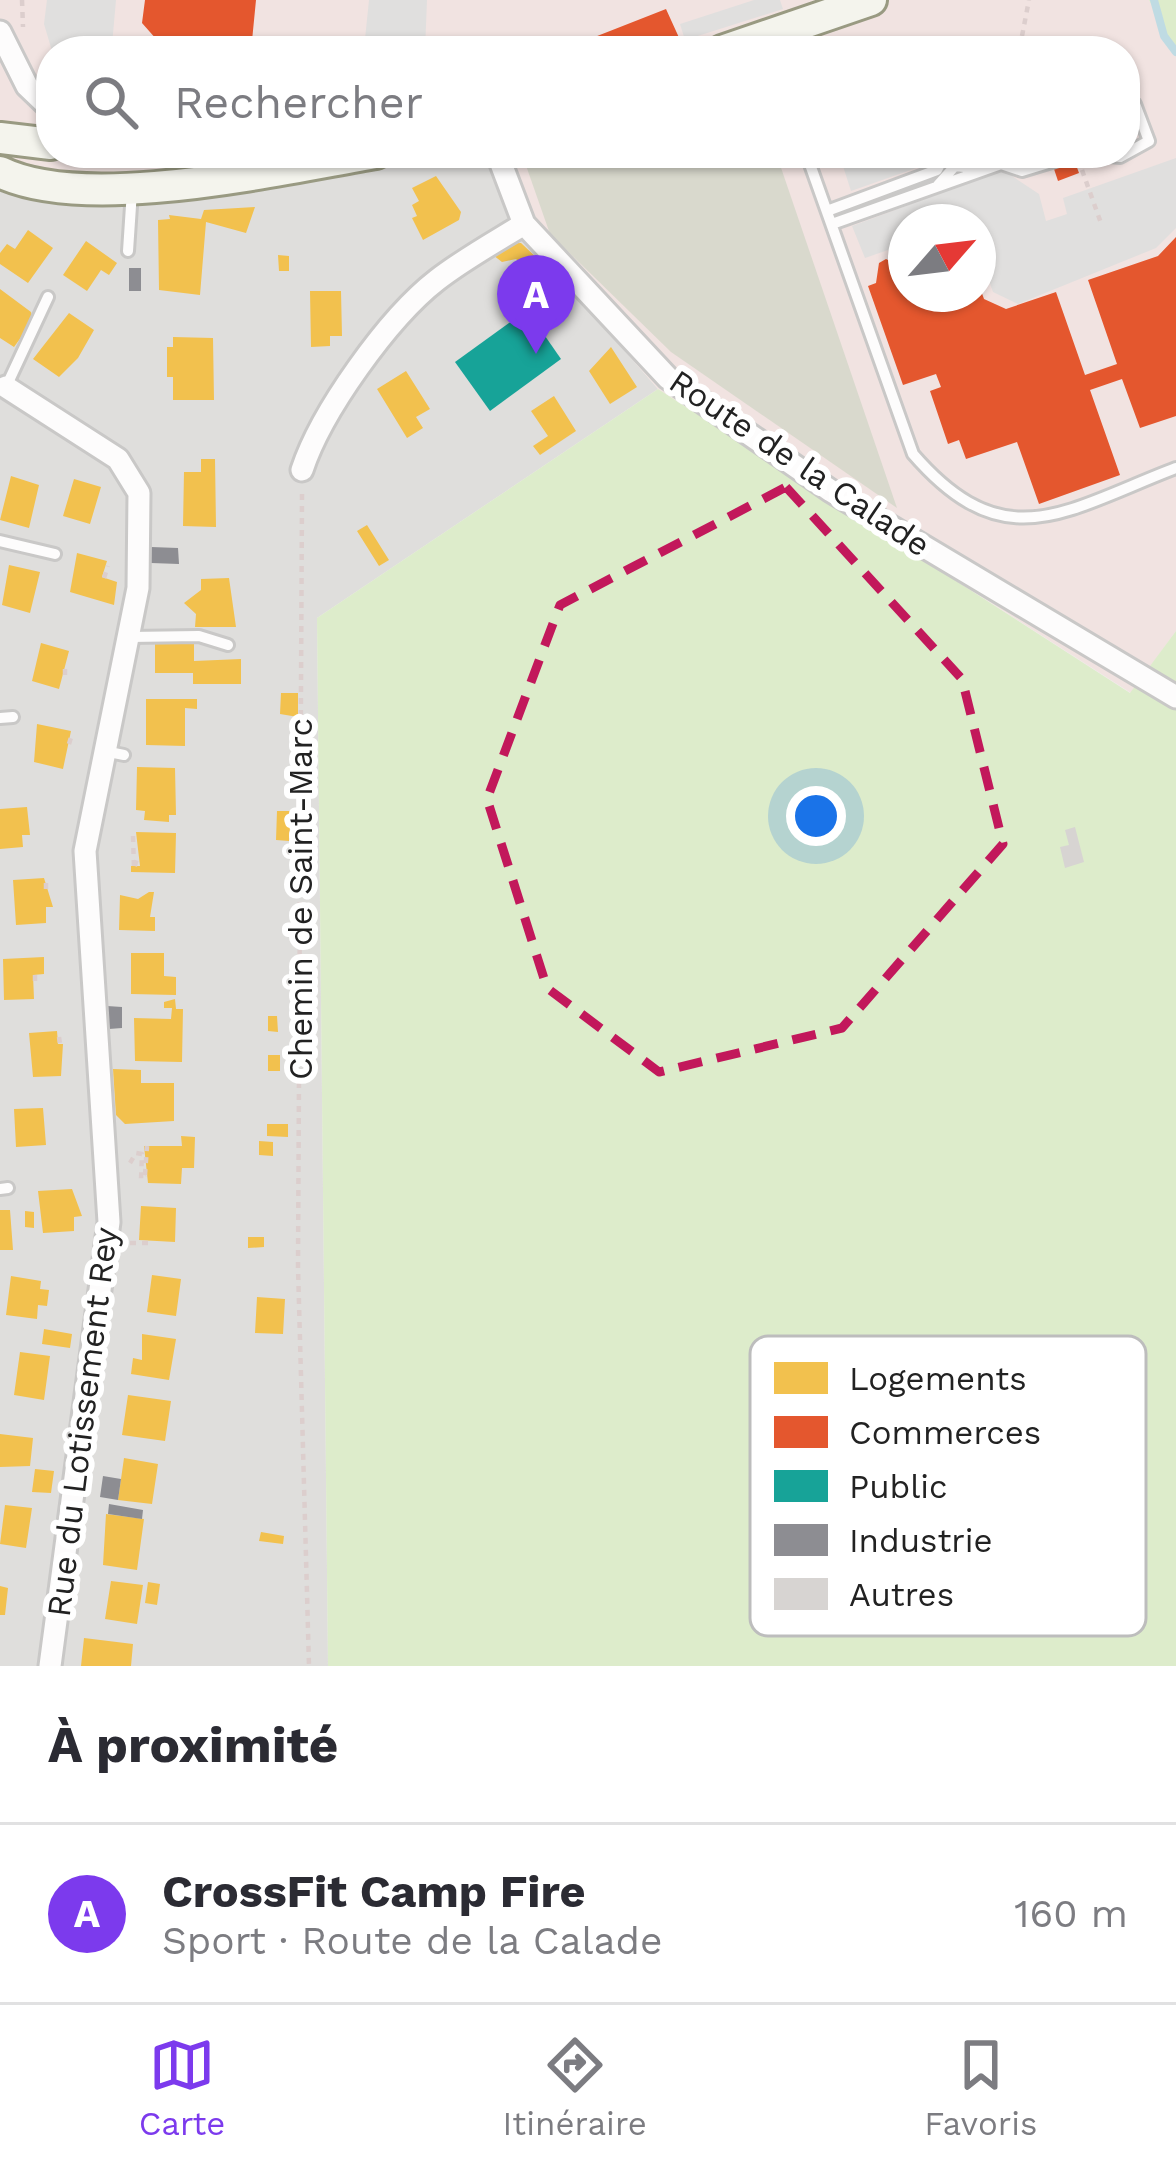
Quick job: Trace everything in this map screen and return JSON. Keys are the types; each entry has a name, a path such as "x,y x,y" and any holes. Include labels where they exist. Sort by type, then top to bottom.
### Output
{"main road":[{"path":"784,36 872,0"},
{"path":"0,138 36,142"},
{"path":"2,175 49,185 132,188 270,168"}],"street":[{"path":"0,32 26,86 36,95"},
{"name":"Route de la Calade","path":"503,168 524,224 668,378 831,491 1176,697"},
{"path":"302,470 313,438 398,318 436,280 524,224"},
{"name":"Rue du Lotissement Rey","path":"2,392 118,459 139,494 138,588 127,637 114,753 85,851 109,1222 50,1666"}],"lane":[{"path":"1140,117 1149,141 1140,146"},
{"path":"811,168 913,454 947,493 989,515 1038,520 1176,468"},
{"path":"829,218 938,168"},
{"path":"829,218 991,168"},
{"path":"128,251 132,188"},
{"path":"2,392 48,297"},
{"path":"0,541 55,554"},
{"path":"127,637 199,636 228,645"}],"path":[{"path":"1024,36 1029,0"},
{"path":"1081,168 1102,226"},
{"name":"Chemin de Saint-Marc","path":"302,470 298,1267 309,1666"},
{"path":"104,577 108,566"},
{"path":"65,664 65,675"},
{"path":"69,744 72,734"},
{"path":"134,836 136,855"},
{"path":"46,883 46,892"},
{"path":"130,1163 136,1153 142,1154 143,1179 147,1146"},
{"path":"130,1243 154,1243"}],"highlighted area":[{"path":"786,487 962,679 1003,844 842,1028 659,1072 547,988 487,799 560,605"}],"shaded area":[{"path":"0,0 1149,0 1176,52 1176,631 1131,693 658,389 542,256 498,168 1140,168 1140,36 36,36 36,168 318,168 281,181 62,205 0,184"},
{"path":"47,0 116,0 113,36 48,36"},
{"path":"369,0 427,0 426,36 365,36"},
{"path":"754,0 780,0 783,9 698,36 684,36 680,24"},
{"path":"1176,158 1176,228 1156,248 1018,304 996,293 996,204 911,204 1003,170 1039,194 1046,221 1067,214 1063,198"},
{"path":"318,168 498,168 542,256 658,389 317,618 328,1666 0,1666 0,184 62,205 281,181"},
{"path":"527,168 781,168 897,508 671,352 550,234"},
{"path":"844,168 916,168 851,191"},
{"path":"888,213 888,250 865,258 852,226"}],"green space":[{"path":"1149,0 1176,0 1176,52"},
{"path":"658,389 1130,693 1176,631 1176,1666 328,1666 317,618"}],"building: Logements":[{"path":"436,176 461,212 459,220 423,240 412,218 417,216 412,205 419,201 412,188"},
{"path":"255,207 246,233 206,222 200,295 159,290 158,220 170,219 169,215 201,219 204,210"},
{"path":"28,230 53,248 28,283 0,264 0,253 7,244 15,249"},
{"path":"86,241 117,263 109,275 101,270 87,291 63,275"},
{"path":"521,243 553,273 542,283 516,259 502,262 489,252 500,244"},
{"path":"278,255 289,256 289,271 279,271"},
{"path":"0,289 31,312 33,321 14,347 0,338"},
{"path":"310,291 341,291 342,336 330,336 330,346 311,347"},
{"path":"69,313 94,330 78,358 59,377 33,359"},
{"path":"173,337 213,338 214,400 173,400 167,347 173,347"},
{"path":"611,347 637,387 610,404 589,371"},
{"path":"406,371 430,409 416,417 423,428 407,438 377,389"},
{"path":"554,396 576,431 540,455 533,446 548,436 531,411"},
{"path":"201,459 215,459 216,527 183,526 184,472 201,472"},
{"path":"11,476 39,485 29,528 0,520"},
{"path":"74,479 101,487 90,524 63,516"},
{"path":"367,525 389,560 379,566 357,531"},
{"path":"77,553 107,561 102,577 117,582 114,605 70,592"},
{"path":"9,565 40,572 30,613 2,605"},
{"path":"229,578 236,627 195,627 196,614 184,603 201,590 201,579"},
{"path":"155,641 194,641 194,661 241,659 241,684 193,684 193,673 155,673"},
{"path":"41,643 69,651 59,689 32,681"},
{"path":"281,693 298,693 298,717 280,714"},
{"path":"146,699 197,699 197,709 185,708 185,746 146,745"},
{"path":"37,724 71,731 63,769 34,762"},
{"path":"137,767 175,768 176,815 169,815 169,822 144,820 145,811 136,810"},
{"path":"27,807 30,835 22,835 23,847 0,849 0,809"},
{"path":"277,811 291,811 289,841 276,840"},
{"path":"136,832 176,833 175,873 131,872 131,866 140,866"},
{"path":"44,878 53,907 46,907 46,923 16,925 13,880"},
{"path":"154,892 150,917 155,917 155,931 119,930 120,895 138,899"},
{"path":"131,953 164,953 164,976 176,977 176,995 131,994"},
{"path":"44,957 44,974 33,975 34,999 4,1000 3,959"},
{"path":"175,999 176,1009 183,1009 182,1062 135,1061 134,1018 171,1019 172,1008 164,1008 164,1002"},
{"path":"268,1016 277,1016 278,1032 268,1031"},
{"path":"57,1031 58,1044 63,1044 61,1076 33,1077 29,1033"},
{"path":"268,1055 280,1055 280,1071 268,1071"},
{"path":"113,1069 141,1070 141,1083 174,1083 174,1121 125,1124 116,1115"},
{"path":"43,1108 46,1145 16,1147 14,1109"},
{"path":"267,1124 288,1124 288,1137 267,1136"},
{"path":"181,1136 195,1137 194,1168 182,1168 181,1184 148,1183 144,1146 182,1146"},
{"path":"259,1141 273,1142 273,1156 259,1155"},
{"path":"72,1189 82,1216 74,1217 74,1231 43,1233 38,1191"},
{"path":"141,1206 176,1208 175,1242 139,1240"},
{"path":"0,1210 10,1210 13,1250 0,1250"},
{"path":"25,1211 34,1212 34,1228 25,1227"},
{"path":"248,1237 264,1237 264,1247 248,1248"},
{"path":"152,1275 181,1279 176,1316 147,1312"},
{"path":"11,1276 41,1281 40,1289 49,1290 47,1306 38,1305 37,1319 6,1315"},
{"path":"257,1297 285,1299 283,1334 255,1333"},
{"path":"44,1329 72,1334 70,1348 42,1344"},
{"path":"142,1334 176,1339 169,1380 131,1374 133,1358 142,1360"},
{"path":"20,1352 50,1356 44,1400 14,1395"},
{"path":"128,1395 171,1401 165,1441 122,1435"},
{"path":"0,1434 33,1438 30,1466 0,1467"},
{"path":"124,1458 158,1464 152,1504 118,1500"},
{"path":"35,1469 54,1471 51,1493 32,1492"},
{"path":"5,1505 32,1508 26,1548 0,1544"},
{"path":"106,1514 144,1519 137,1570 103,1565"},
{"path":"261,1532 284,1536 283,1544 259,1541"},
{"path":"111,1581 143,1585 137,1624 105,1619"},
{"path":"148,1582 160,1584 157,1605 145,1603"},
{"path":"0,1586 8,1588 5,1615 0,1615"},
{"path":"84,1638 133,1644 131,1666 81,1666"}],"building: Commerces":[{"path":"145,0 256,0 252,36 153,36 142,23"},
{"path":"666,9 678,36 597,36"},
{"path":"1077,168 1079,173 1058,181 1054,169"},
{"path":"1176,237 1176,416 1140,428 1122,379 1090,390 1120,475 1039,504 1017,442 966,459 959,440 948,444 930,391 941,387 936,374 903,385 868,286 876,283 879,263 886,259 888,312 996,312 996,304 1006,309 1056,292 1085,375 1117,364 1088,280 1158,256"}],"building: Public":[{"path":"527,310 561,359 490,411 455,362"}],"building: Industrie":[{"path":"129,268 141,268 141,291 129,291"},
{"path":"151,547 178,548 179,564 151,563"},
{"path":"107,1006 122,1007 122,1028 109,1029"},
{"path":"103,1476 121,1479 118,1500 100,1497"},
{"path":"109,1504 143,1510 142,1519 108,1514"}],"building: Autres":[{"path":"1075,827 1084,862 1065,868 1060,847 1069,845 1065,830"}],"waterway":[{"path":"1154,0 1164,36 1176,52"}],"place":[{"name":"CrossFit Camp Fire","path":"536,354"}]}
